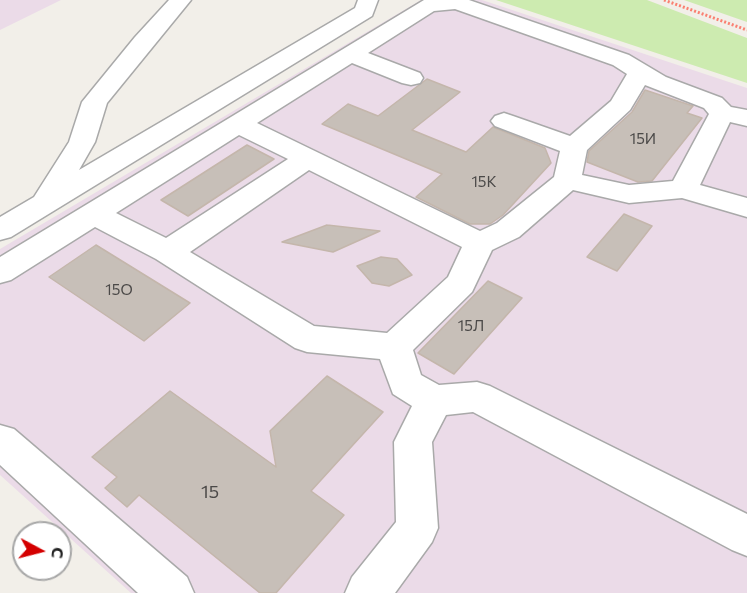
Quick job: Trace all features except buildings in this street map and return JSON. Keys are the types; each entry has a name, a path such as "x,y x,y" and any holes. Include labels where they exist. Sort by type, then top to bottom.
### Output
{"lane":[{"path":"44,203 82,142 95,102 143,42 181,0"},
{"path":"0,230 364,11 368,0"},
{"path":"0,272 429,5 457,3 621,60 657,81 713,103 734,115 683,189"},
{"path":"350,54 411,78"},
{"path":"94,213 167,252 307,339 394,347 461,284 479,243 507,230 567,180 574,147 621,105 640,72"},
{"path":"504,121 574,147"},
{"path":"238,124 479,243"},
{"path":"167,252 308,158"},
{"path":"567,180 629,194 683,189 747,208"},
{"path":"394,347 406,384 434,401 477,397 747,536"},
{"path":"368,593 417,528 412,442 434,401"},
{"path":"0,441 171,593"}],"path":[{"path":"664,0 747,30"}],"shaded area":[{"path":"0,0 61,0 0,30"},
{"path":"421,0 482,0 747,88 747,593 131,593 72,540 72,521 51,521 0,475 0,249"}],"green space":[{"path":"496,0 647,0 747,38 747,83"},
{"path":"684,0 747,0 747,22"}]}
